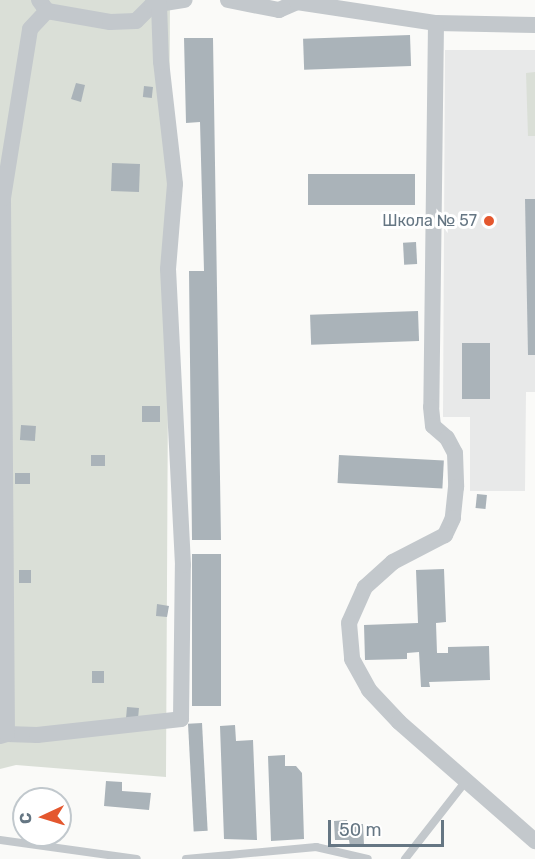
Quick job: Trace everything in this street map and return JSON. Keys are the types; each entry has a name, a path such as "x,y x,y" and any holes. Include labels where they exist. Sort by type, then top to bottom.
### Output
{"street":[{"path":"228,0 279,10 297,2 436,23 535,25"},
{"path":"163,2 161,62 176,184 168,269 183,566 181,719 37,735 4,735 3,198 30,29 43,5 110,22 136,21 163,2"},
{"path":"436,23 430,407 433,426 447,438 455,453 456,487 453,518 446,535 393,562 365,587 349,623 352,659 369,690 399,722 535,841"}],"lane":[{"path":"405,859 466,781"},
{"path":"0,840 138,859"},
{"path":"186,859 316,847 368,859"}],"shaded area":[{"path":"0,0 170,0 166,777 16,765 0,769"},
{"name":"Школа № 57","path":"445,50 535,50 535,392 526,392 525,491 470,491 470,417 443,417"},
{"path":"535,72 535,136 528,136 526,73"}],"building":[{"path":"410,35 411,66 304,70 303,39"},
{"path":"184,38 213,38 221,540 192,540 189,271 204,271 200,122 186,123"},
{"path":"76,83 85,85 81,102 71,99"},
{"path":"144,86 153,87 152,98 143,97"},
{"path":"112,163 140,164 139,192 111,191"},
{"path":"308,174 415,174 415,205 308,205"},
{"path":"525,199 535,199 535,355 528,355"},
{"path":"416,242 417,264 404,265 403,243"},
{"path":"418,311 419,341 311,345 310,315"},
{"path":"462,343 490,343 490,399 462,399"},
{"path":"142,406 160,406 160,422 142,422"},
{"path":"21,425 36,426 35,441 20,440"},
{"path":"91,455 105,455 105,466 91,466"},
{"path":"339,455 444,460 442,488 338,483"},
{"path":"15,473 30,473 30,484 15,484"},
{"path":"477,494 487,495 485,509 476,508"},
{"path":"192,554 221,554 221,706 192,706"},
{"path":"444,569 446,622 436,623 437,653 448,653 448,647 489,646 490,680 429,682 430,687 421,687 419,652 407,653 407,659 365,660 364,625 418,623 416,570"},
{"path":"19,570 31,570 31,583 19,583"},
{"path":"157,604 169,606 167,617 156,616"},
{"path":"92,671 104,671 104,683 92,683"},
{"path":"127,707 139,708 138,719 126,718"},
{"path":"202,723 208,831 194,832 188,724"},
{"path":"235,725 236,741 253,740 257,840 224,839 220,726"},
{"path":"285,755 285,766 296,766 302,773 304,839 271,841 268,756"},
{"path":"106,781 122,782 122,791 151,793 149,810 104,806"},
{"path":"347,820 348,825 363,824 364,845 350,846 349,840 335,840 334,821"}],"place":[{"name":"Школа № 57","path":"489,221"}]}
